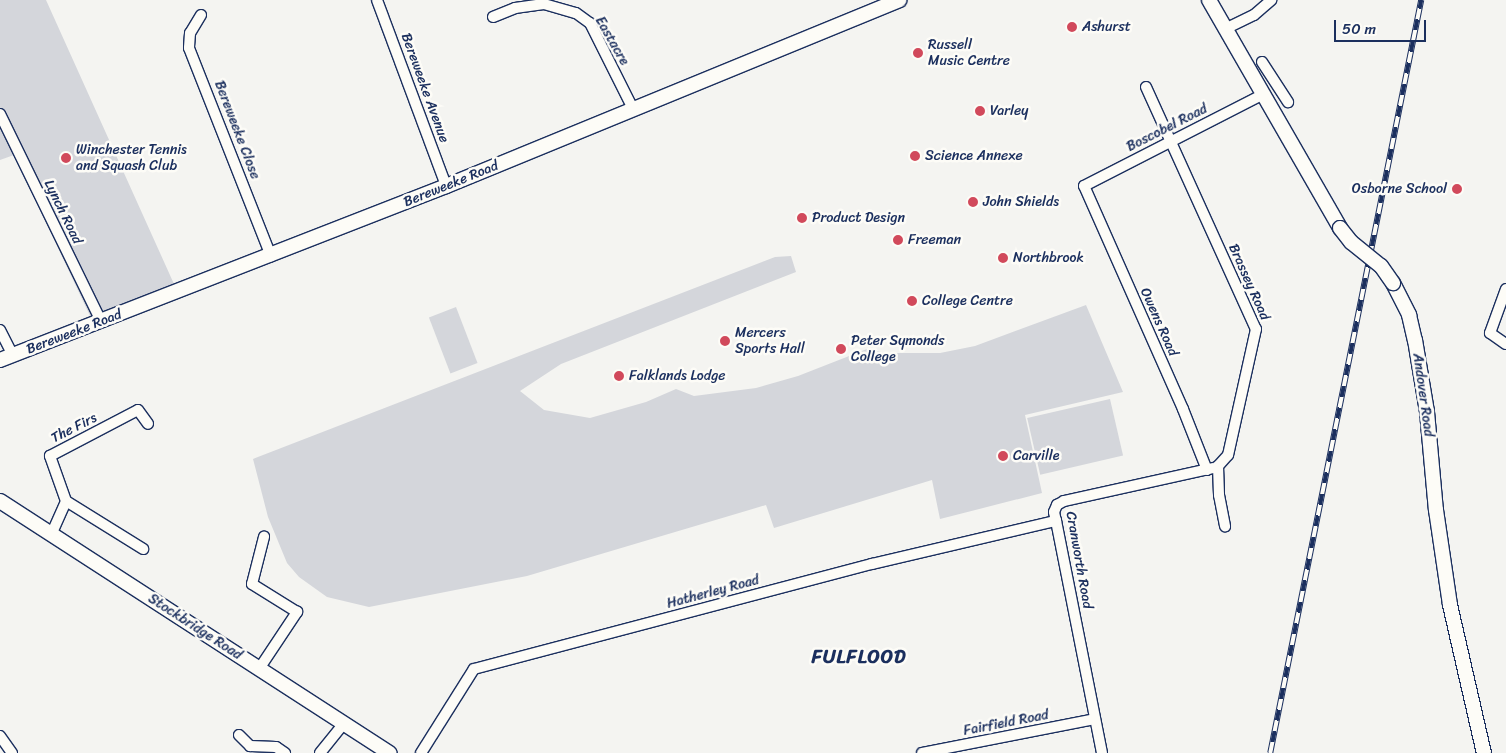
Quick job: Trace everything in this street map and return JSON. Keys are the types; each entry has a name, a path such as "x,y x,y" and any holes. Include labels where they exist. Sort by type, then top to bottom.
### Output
{"main road":[{"name":"Bereweeke Road","path":"7,357 271,256 446,186 899,0"},
{"name":"Andover Road","path":"1209,0 1340,228 1351,242 1380,266 1393,283 1409,315 1416,340 1427,412 1436,510 1450,605 1484,753"},
{"name":"Stockbridge Road","path":"0,501 390,753"}],"street":[{"name":"Bereweeke Avenue","path":"377,0 446,186"},
{"path":"1225,29 1254,15 1271,0"},
{"name":"Eastacre","path":"493,16 515,8 544,4 576,13 590,24 633,110"},
{"name":"Bereweeke Close","path":"201,15 190,33 189,48 271,256"},
{"path":"1262,62 1288,102"},
{"path":"1258,88 1270,75"},
{"name":"Brassey Road","path":"1146,87 1256,329 1228,455 1218,466"},
{"name":"Boscobel Road","path":"1084,186 1171,142 1258,88"},
{"name":"Lynch Road","path":"0,114 101,321"},
{"name":"Owens Road","path":"1084,186 1183,409 1207,470"},
{"path":"1506,289 1490,333 1506,344"},
{"path":"0,330 7,357"},
{"name":"The Firs","path":"66,501 50,456 138,410 148,424"},
{"path":"1218,466 1219,495 1224,526"},
{"name":"Cranworth Road","path":"1102,753 1054,512 1057,505 1064,501 1218,466"},
{"path":"51,535 66,501 142,549"},
{"name":"Hatherley Road","path":"421,753 474,669 872,564 1056,522"},
{"path":"259,669 297,612 252,584 264,537"},
{"name":"Fairfield Road","path":"922,753 1095,720"},
{"path":"320,753 344,723"},
{"path":"239,735 250,746 276,747 284,753"},
{"path":"0,736 12,753"}],"shaded area":[{"name":"Winchester Tennis and Squash Club","path":"0,0 46,0 174,284 91,318 14,155 0,160"},
{"path":"791,256 796,272 561,364 520,391 544,410 590,418 646,402 676,389 694,396 756,388 798,376 867,349 887,353 940,353 975,346 1086,305 1123,392 1025,415 1042,493 940,519 932,480 774,528 766,505 527,576 369,607 327,597 299,577 287,563 268,517 253,459 775,257"},
{"path":"456,307 478,363 450,373 429,317"},
{"path":"1110,399 1123,456 1040,475 1027,418"}],"railway":[{"path":"1270,753 1421,0"}],"place":[{"name":"Ashurst","path":"1072,27"},
{"name":"Russell Music Centre","path":"918,53"},
{"name":"Varley","path":"980,111"},
{"name":"Science Annexe","path":"915,156"},
{"name":"Winchester Tennis and Squash Club","path":"66,158"},
{"name":"Osborne School","path":"1457,189"},
{"name":"John Shields","path":"973,202"},
{"name":"Product Design","path":"802,218"},
{"name":"Freeman","path":"898,240"},
{"name":"Northbrook","path":"1003,258"},
{"name":"College Centre","path":"912,301"},
{"name":"Mercers Sports Hall","path":"725,341"},
{"name":"Peter Symonds College","path":"841,349"},
{"name":"Falklands Lodge","path":"619,376"},
{"name":"Carville","path":"1003,456"}],"district":[{"name":"FULFLOOD","path":"859,657"}]}
